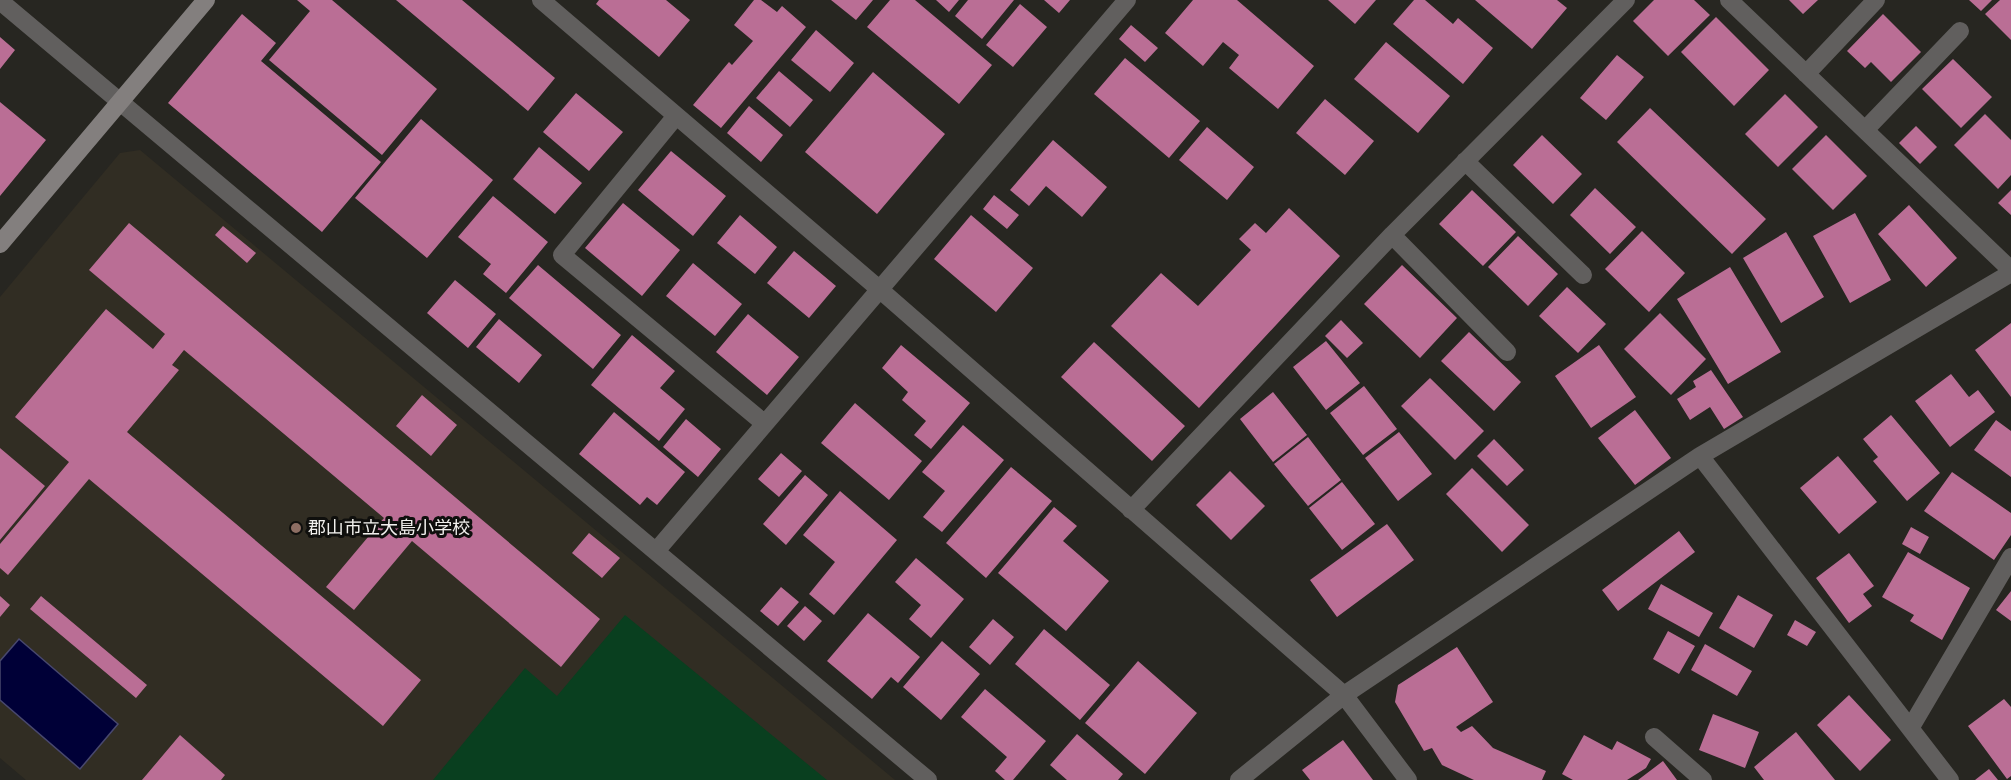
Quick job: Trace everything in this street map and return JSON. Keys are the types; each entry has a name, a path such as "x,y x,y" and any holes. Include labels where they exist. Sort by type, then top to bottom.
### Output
{"street":[{"path":"0,244 206,0"},
{"path":"541,0 878,288 1344,695 1408,780"},
{"path":"657,550 878,288 1127,0"},
{"path":"1131,510 1392,235 1626,0"},
{"path":"1239,780 1344,695 1700,456 2011,272 1729,0"},
{"path":"1806,74 1876,0"},
{"path":"0,1 657,550 928,780"},
{"path":"1865,130 1960,31"},
{"path":"676,116 562,255 764,423"},
{"path":"1465,161 1583,275"},
{"path":"1392,235 1507,352"},
{"path":"1700,456 1950,780"},
{"path":"1911,727 2011,557"},
{"path":"1654,737 1703,780"}],"shaded area":[{"name":"郡山市立大島小学校","path":"140,150 895,780 26,780 0,758 0,297 120,153"},
{"path":"19,639 118,724 80,769 0,700 0,661"}],"green space":[{"path":"625,615 827,780 433,780 525,668 557,696"}],"building":[{"path":"297,0 332,0 437,89 382,155 269,60 310,11"},
{"path":"396,0 462,0 555,78 528,111"},
{"path":"599,0 666,0 690,20 659,57 596,4"},
{"path":"754,0 761,0 777,12 782,6 806,27 721,128 693,105 729,62 732,65 753,41 734,25"},
{"path":"831,0 873,0 856,20"},
{"path":"890,0 915,0 992,65 959,104 867,27"},
{"path":"936,0 959,0 949,12"},
{"path":"968,0 1014,0 982,39 955,16"},
{"path":"1044,0 1070,0 1059,13"},
{"path":"1193,0 1237,0 1314,66 1278,109 1229,68 1239,55 1223,42 1203,66 1165,33"},
{"path":"1328,0 1376,0 1355,24"},
{"path":"1414,0 1425,0 1453,24 1458,18 1493,48 1463,84 1393,24"},
{"path":"1475,0 1557,0 1567,8 1532,49"},
{"path":"1654,0 1694,0 1710,15 1668,56 1633,21"},
{"path":"1789,0 1818,0 1803,14"},
{"path":"1969,0 1992,0 1981,11"},
{"path":"2000,0 2011,0 2011,40 1985,14"},
{"path":"1020,4 1047,27 1013,67 986,45"},
{"path":"242,14 276,43 261,61 381,162 322,232 168,103"},
{"path":"1883,14 1921,52 1891,82 1871,62 1865,68 1847,51"},
{"path":"1716,17 1769,70 1734,106 1681,52"},
{"path":"1131,25 1158,48 1145,62 1119,39"},
{"path":"816,30 854,63 830,92 791,60"},
{"path":"0,37 15,50 0,69"},
{"path":"1386,42 1450,96 1418,133 1354,79"},
{"path":"1617,55 1644,77 1606,120 1580,98"},
{"path":"1125,58 1200,121 1169,158 1094,94"},
{"path":"1953,59 1992,97 1961,128 1922,89"},
{"path":"779,71 813,100 790,127 756,98"},
{"path":"873,72 945,134 877,214 805,152"},
{"path":"576,93 623,132 589,171 543,132"},
{"path":"1785,94 1818,127 1778,167 1745,134"},
{"path":"1325,99 1374,141 1345,175 1296,133"},
{"path":"0,102 46,140 0,196"},
{"path":"749,106 783,135 761,162 727,133"},
{"path":"1650,108 1766,219 1732,254 1617,142"},
{"path":"1985,114 2011,140 2011,175 1998,189 1954,145"},
{"path":"421,119 493,180 427,258 355,198"},
{"path":"1916,126 1937,147 1920,164 1899,143"},
{"path":"1207,127 1254,167 1227,200 1179,160"},
{"path":"1542,135 1582,174 1553,204 1513,165"},
{"path":"1826,135 1867,176 1833,210 1792,169"},
{"path":"1053,140 1107,187 1082,217 1046,186 1029,206 1010,190"},
{"path":"539,147 582,183 555,214 513,179"},
{"path":"671,151 726,196 693,236 638,190"},
{"path":"1595,188 1636,227 1610,254 1570,215"},
{"path":"1472,190 1516,232 1483,266 1439,224"},
{"path":"2011,190 2011,215 1998,203"},
{"path":"994,195 1019,215 1007,229 983,209"},
{"path":"493,196 548,242 506,293 483,274 491,264 458,237"},
{"path":"623,203 680,250 642,296 585,248"},
{"path":"1909,205 1957,258 1926,287 1878,234"},
{"path":"1289,208 1340,256 1199,408 1111,326 1161,273 1198,306 1251,250 1239,239 1255,223 1266,233"},
{"path":"1855,213 1891,280 1850,303 1813,236"},
{"path":"740,215 777,247 755,274 717,243"},
{"path":"971,215 1033,268 996,312 934,259"},
{"path":"129,223 600,619 561,667 412,541 354,610 326,587 384,518 184,350 172,365 179,370 127,432 421,680 383,726 89,479 8,575 0,568 0,544 69,462 15,417 106,309 153,349 165,334 89,270"},
{"path":"223,226 256,253 247,263 215,235"},
{"path":"1642,231 1685,273 1649,312 1605,269"},
{"path":"1786,232 1824,297 1781,323 1743,258"},
{"path":"1518,236 1558,274 1528,306 1488,267"},
{"path":"794,251 836,286 809,318 767,283"},
{"path":"693,263 742,304 715,336 666,296"},
{"path":"538,265 621,335 593,369 509,298"},
{"path":"1402,265 1457,318 1420,358 1364,304"},
{"path":"1730,267 1781,352 1728,384 1677,299"},
{"path":"455,280 496,314 468,348 427,313"},
{"path":"1567,287 1606,324 1578,353 1539,316"},
{"path":"1660,313 1706,359 1671,395 1624,349"},
{"path":"748,314 799,357 767,395 716,352"},
{"path":"499,319 542,355 519,383 476,347"},
{"path":"1341,320 1363,343 1347,358 1325,336"},
{"path":"2011,323 2011,397 1975,350"},
{"path":"1469,332 1521,382 1494,411 1441,361"},
{"path":"632,335 675,371 660,388 685,409 659,441 591,385"},
{"path":"1326,341 1360,383 1326,410 1293,367"},
{"path":"1094,342 1185,426 1152,461 1061,377"},
{"path":"901,345 970,403 931,449 914,435 926,421 902,400 908,392 882,368"},
{"path":"1599,345 1636,397 1591,428 1555,376"},
{"path":"1711,370 1743,417 1724,429 1710,407 1690,420 1677,399 1696,387 1693,381"},
{"path":"1951,374 1969,397 1978,390 1995,412 1950,447 1915,401"},
{"path":"1430,378 1484,431 1455,460 1401,406"},
{"path":"1364,386 1397,429 1363,455 1330,413"},
{"path":"1273,392 1307,435 1273,462 1240,419"},
{"path":"422,395 457,425 431,456 396,426"},
{"path":"855,403 922,461 889,500 821,443"},
{"path":"1635,410 1671,458 1635,485 1598,438"},
{"path":"614,412 685,472 657,505 647,497 640,505 579,454"},
{"path":"1891,415 1940,473 1907,501 1873,461 1878,457 1863,439"},
{"path":"686,419 721,449 698,477 663,447"},
{"path":"1996,420 2011,431 2011,477 1974,450"},
{"path":"963,425 1004,460 942,532 923,517 945,491 922,472"},
{"path":"1399,432 1432,474 1398,501 1365,458"},
{"path":"1308,437 1341,480 1308,506 1274,464"},
{"path":"1494,439 1524,470 1507,486 1477,456"},
{"path":"0,448 45,486 0,540"},
{"path":"781,453 802,471 779,497 758,479"},
{"path":"1838,456 1877,502 1839,534 1800,488"},
{"path":"1011,467 1052,501 986,578 946,543"},
{"path":"1472,468 1529,525 1502,552 1446,494"},
{"path":"1230,471 1265,506 1231,540 1196,505"},
{"path":"1952,472 2011,513 2011,535 1994,560 1924,511"},
{"path":"805,475 828,495 786,545 763,524"},
{"path":"1342,482 1375,524 1342,550 1309,508"},
{"path":"840,491 897,540 834,615 809,594 835,562 803,535"},
{"path":"1054,507 1077,526 1063,541 1109,581 1066,631 998,573"},
{"path":"1387,524 1414,560 1337,617 1310,580"},
{"path":"1911,527 1929,537 1920,554 1902,544"},
{"path":"1679,531 1695,552 1618,611 1602,590"},
{"path":"589,533 620,558 602,578 572,553"},
{"path":"1908,552 1970,588 1942,640 1910,621 1914,615 1882,597"},
{"path":"1849,553 1874,586 1863,594 1872,606 1849,623 1816,578"},
{"path":"916,558 964,599 931,638 909,619 921,605 895,582"},
{"path":"1661,584 1713,613 1699,637 1648,609"},
{"path":"781,587 799,602 778,626 760,611"},
{"path":"2011,591 2011,621 1996,610"},
{"path":"1738,595 1773,615 1754,648 1719,628"},
{"path":"0,596 10,605 0,617"},
{"path":"41,596 147,685 136,698 30,609"},
{"path":"805,606 822,621 804,641 787,626"},
{"path":"868,613 920,657 898,683 891,677 872,699 827,661"},
{"path":"993,619 1014,637 990,665 969,647"},
{"path":"1795,620 1816,632 1807,646 1787,635"},
{"path":"1044,629 1110,685 1080,720 1015,664"},
{"path":"1668,631 1695,646 1679,674 1653,659"},
{"path":"942,641 980,674 941,720 903,687"},
{"path":"1705,644 1752,671 1737,696 1691,670"},
{"path":"1457,647 1493,702 1456,727 1461,732 1472,726 1493,748 1546,771 1542,780 1474,780 1442,765 1432,748 1424,751 1395,702 1398,685"},
{"path":"1138,661 1197,713 1145,774 1085,723"},
{"path":"985,689 1046,741 1013,780 1005,780 995,771 1007,757 961,717"},
{"path":"1849,695 1891,740 1860,771 1817,725"},
{"path":"2004,699 2011,707 2011,776 2007,779 1968,726"},
{"path":"1713,714 1759,732 1745,768 1699,750"},
{"path":"1796,732 1835,780 1764,780 1754,767"},
{"path":"1077,734 1123,774 1118,780 1067,780 1050,765"},
{"path":"180,735 225,775 221,780 142,780"},
{"path":"1584,735 1612,750 1617,741 1651,759 1646,768 1627,780 1573,780 1562,774"},
{"path":"1343,740 1373,780 1310,780 1302,770"},
{"path":"1663,761 1677,780 1638,780"},
{"path":"1989,769 1998,780 1975,780"}],"place":[{"name":"郡山市立大島小学校","path":"296,528"}]}
